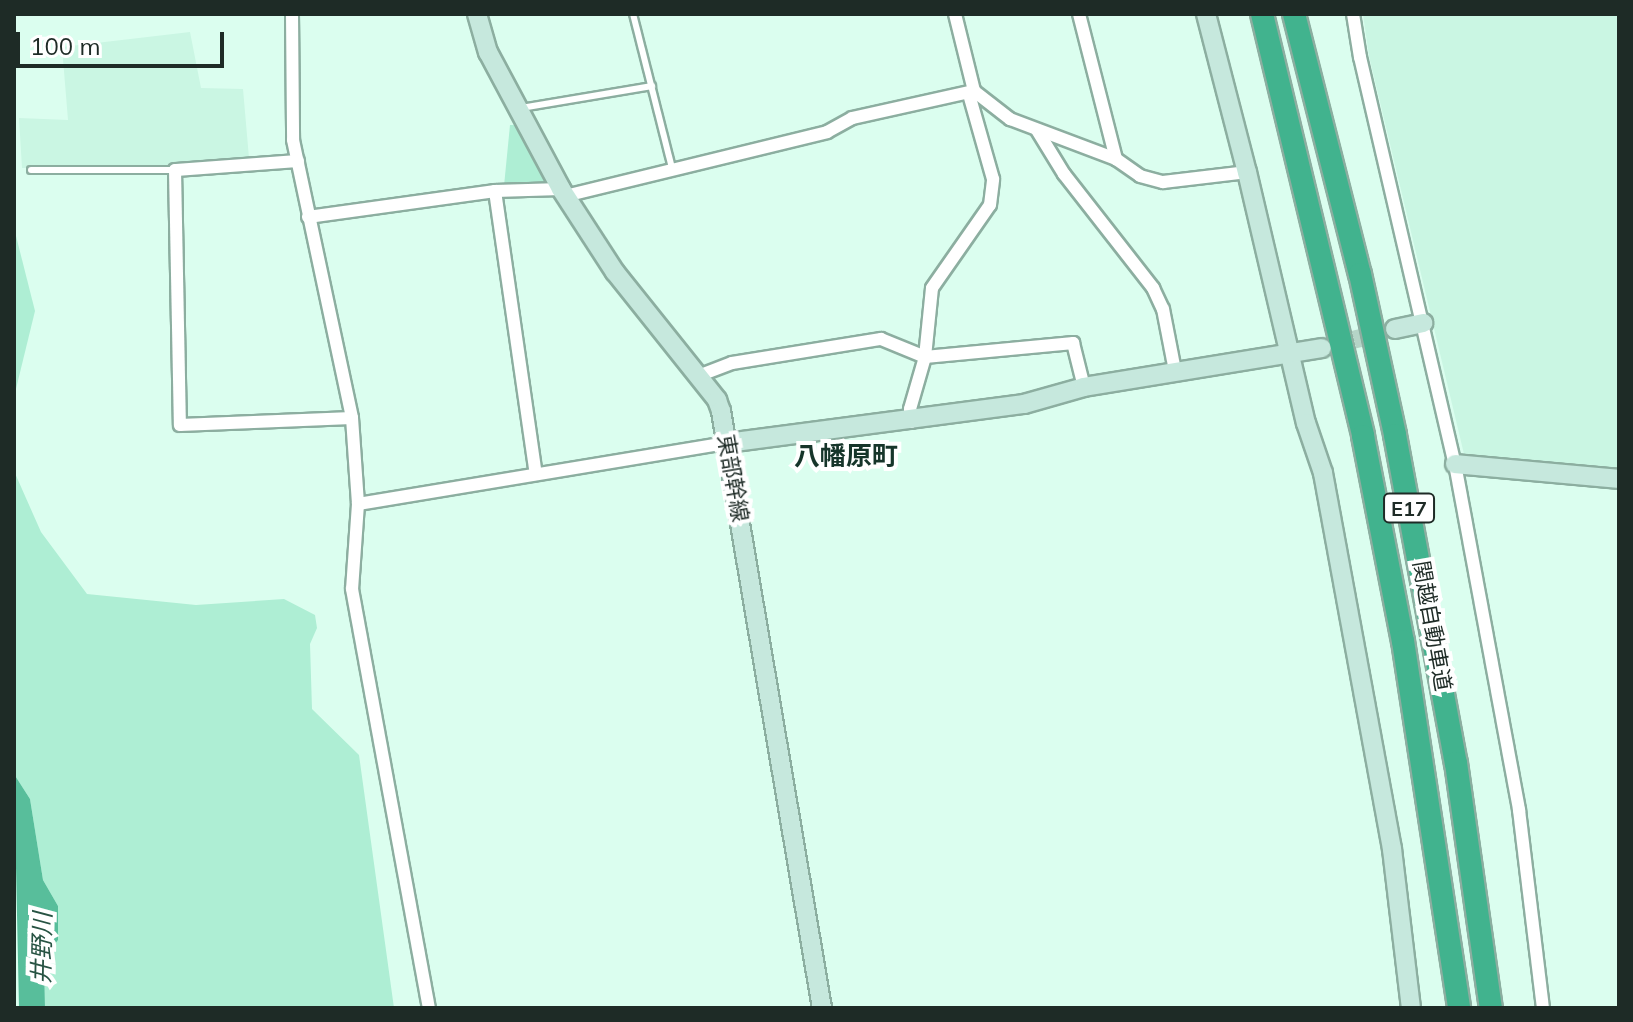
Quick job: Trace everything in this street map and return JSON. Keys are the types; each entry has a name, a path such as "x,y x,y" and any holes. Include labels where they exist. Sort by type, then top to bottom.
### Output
{"highway":[{"name":"関越自動車道","path":"1262,14 1328,278 1374,495 1424,764 1459,1008"},
{"name":"関越自動車道","path":"1294,14 1360,274 1408,498 1456,763 1491,1008"}],"street":[{"path":"292,14 293,140 352,418 358,504 352,589 429,1008"},
{"name":"東部幹線","path":"477,14 484,42 563,192 635,298 717,400 727,443 822,1008"},
{"path":"911,422 910,409 925,357 932,288 990,205 993,179 955,14"},
{"path":"1079,14 1116,159"},
{"path":"1206,14 1306,423 1323,473 1350,604 1392,849 1411,1008"},
{"path":"1353,14 1360,57 1455,464 1519,810 1543,1008"},
{"path":"308,217 495,191 563,192 827,132 852,118 972,92 1010,119 1116,159 1140,176 1163,182 1247,172"},
{"path":"1037,130 1064,174 1153,288 1163,309 1175,371"},
{"path":"298,161 175,170 180,425 352,418"},
{"path":"495,191 536,474"},
{"path":"1395,329 1423,323"},
{"path":"698,376 732,363 881,339 925,357 1073,343 1084,387"},
{"path":"358,504 727,443 911,422 1024,404 1084,387 1322,348"},
{"path":"1455,464 1619,479"}],"lane":[{"path":"633,14 672,168"},
{"path":"518,109 652,86"},
{"path":"31,170 175,170"}],"shaded area":[{"path":"1363,14 1619,14 1619,471 1464,454 1369,56"},
{"path":"190,32 201,88 243,89 249,158 156,166 22,168 19,118 68,120 62,47"},
{"path":"510,125 516,125 548,186 504,186"},
{"path":"14,228 35,311 14,397"},
{"path":"14,471 41,532 87,594 196,605 284,599 315,615 317,628 310,644 312,709 359,755 394,1008 45,1008 44,959 58,940 58,906 43,880 30,799 14,774"}],"water":[{"name":"井野川","path":"14,774 30,799 43,880 58,906 58,940 44,959 45,1008 19,1008"}],"tunnel":[{"path":"1328,346 1385,332"}],"district":[{"name":"八幡原町","path":"846,456"}]}
